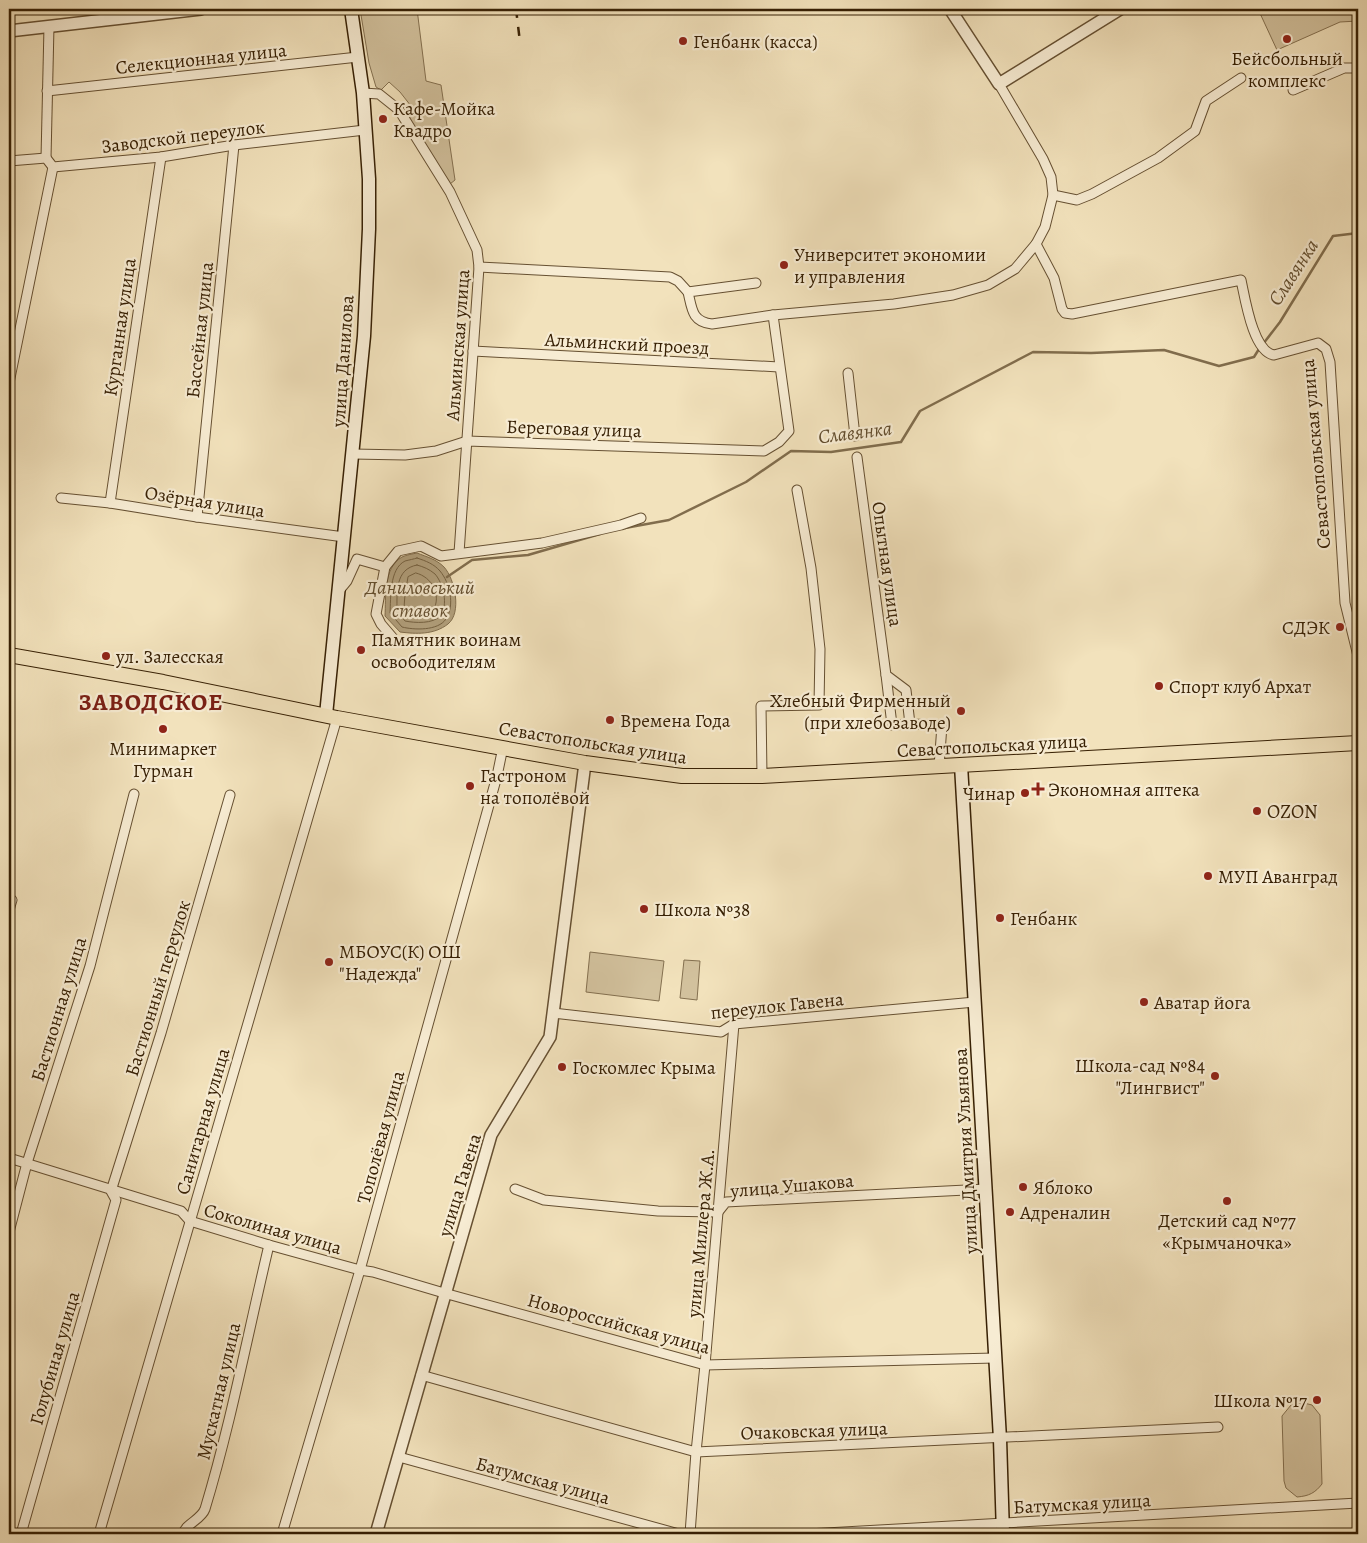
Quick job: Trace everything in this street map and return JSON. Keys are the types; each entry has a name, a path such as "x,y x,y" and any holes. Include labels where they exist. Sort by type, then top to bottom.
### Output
{"main road":[{"name":"улица Данилова","path":"331,716 338,592 364,336 368,229 369,179 363,93 351,9"},
{"name":"Севастопольская улица","path":"9,655 164,682 331,716 585,763 682,776 762,776 1358,744"},
{"name":"улица Дмитрия Ульянова","path":"961,765 1000,1439 1003,1529"}],"street":[{"path":"10,28 49,26 201,9"},
{"path":"479,267 670,278 678,281 688,292 697,320 712,324 773,315 894,304 953,295 988,285 1003,278 1015,269 1036,244 1045,227 1053,195 1051,177 999,84 950,9"},
{"path":"999,84 1120,9"},
{"path":"9,383 53,167 46,158 49,26"},
{"name":"Селекционная улица","path":"47,91 358,57"},
{"path":"1292,90 1344,68 1358,68"},
{"path":"1053,195 1077,200 1092,194 1158,158 1195,131 1206,101 1241,78"},
{"name":"Альминская улица","path":"363,93 379,94 399,110 450,192 477,250 479,267 459,553"},
{"name":"Заводской переулок","path":"53,167 161,157 234,145 365,130"},
{"name":"Бассейная улица","path":"197,517 234,145"},
{"name":"Курганная улица","path":"110,503 161,157"},
{"path":"9,161 46,158"},
{"name":"Севастопольская улица","path":"1036,244 1054,278 1062,310 1065,313 1072,314 1241,280 1255,335 1269,354 1274,355 1318,343 1323,345 1330,362 1345,603 1358,656"},
{"path":"688,292 756,283"},
{"path":"773,315 779,367"},
{"name":"Альминский проезд","path":"473,351 779,367"},
{"name":"Береговая улица","path":"353,454 405,455 436,451 467,441 764,451 779,442 789,431 779,367"},
{"path":"848,373 855,436"},
{"name":"Опытная улица","path":"857,457 892,725 942,725 939,767"},
{"path":"762,776 761,706 819,705 820,649 811,568 797,490"},
{"name":"Озёрная улица","path":"60,498 110,503 344,537"},
{"path":"393,638 381,624 376,614 385,567 398,551 422,546 441,556 542,543 621,525 641,518"},
{"path":"338,592 347,581 357,559 385,567"},
{"path":"886,675 906,690 910,724"},
{"name":"Санитарная улица","path":"99,1534 190,1220 331,716"},
{"name":"Тополёвая улица","path":"282,1534 360,1270 497,776 502,747"},
{"name":"улица Гавена","path":"376,1534 400,1457 444,1293 491,1135 550,1037 585,763"},
{"name":"Бастионная улица","path":"9,1232 27,1163 90,966 134,794"},
{"name":"Бастионный переулок","path":"112,1191 161,1033 230,795"},
{"path":"9,910 12,900"},
{"name":"переулок Гавена","path":"553,1013 721,1032 734,1024 975,1002"},
{"name":"улица Миллера Ж.А.","path":"690,1534 734,1024"},
{"name":"Соколиная улица","path":"9,1158 181,1211 190,1220 268,1245 360,1270"},
{"name":"улица Ушакова","path":"514,1189 544,1200 658,1212 718,1212 726,1202 986,1189"},
{"name":"Голубиная улица","path":"22,1534 116,1200 112,1191"},
{"name":"Мускатная улица","path":"183,1534 184,1529 204,1513 221,1453 268,1245"},
{"name":"Новороссийская улица","path":"360,1270 373,1272 705,1365 995,1358"},
{"name":"Очаковская улица","path":"421,1375 696,1452 1000,1439 1218,1427"},
{"name":"Батумская улица","path":"400,1457 679,1534"},
{"name":"Батумская улица","path":"808,1534 1003,1529 1358,1503"}],"shaded area":[{"path":"360,9 417,9 426,81 441,85 455,180 450,184 409,123 411,106 389,82 381,90 376,87 369,63"},
{"name":"Бейсбольный комплекс","path":"1258,9 1358,9 1358,21 1340,22 1277,50"},
{"path":"590,952 664,961 659,1001 586,992"},
{"path":"684,960 700,961 697,1000 680,998"},
{"path":"1304,1403 1312,1405 1320,1415 1322,1484 1311,1494 1297,1497 1286,1488 1284,1481 1282,1416 1291,1405"}],"water":[{"name":"Даниловський ставок","path":"417,553 438,562 448,572 454,587 455,612 452,619 443,628 431,632 400,632 385,616 387,584 391,568 396,562 404,556"}],"waterway":[{"name":"Славянка","path":"1263,344 1280,322 1333,236 1358,233"},
{"name":"Славянка","path":"625,528 669,520 746,482 791,451 831,452 901,442 920,411 1033,352 1091,353 1164,350 1219,366 1254,357 1259,349"},
{"name":"Славянка","path":"447,577 472,560 528,555 600,534"}],"railway":[{"path":"516,9 520,42"}],"place":[{"name":"Бейсбольный комплекс","path":"1287,39"},
{"name":"Генбанк (касса)","path":"683,41"},
{"name":"Кафе-Мойка Квадро","path":"383,119"},
{"name":"Университет экономии и управления","path":"784,265"},
{"name":"СДЭК","path":"1340,627"},
{"name":"Памятник воинам освободителям","path":"361,650"},
{"name":"ул. Залесская","path":"106,656"},
{"name":"Спорт клуб Архат","path":"1159,686"},
{"name":"Хлебный Фирменный (при хлебозаводе)","path":"961,711"},
{"name":"Времена Года","path":"610,720"},
{"name":"Минимаркет Гурман","path":"163,729"},
{"name":"Гастроном на тополёвой","path":"470,786"},
{"name":"Экономная аптека","path":"1038,789"},
{"name":"Чинар","path":"1025,793"},
{"name":"OZON","path":"1257,811"},
{"name":"МУП Аванград","path":"1208,876"},
{"name":"Школа №38","path":"644,909"},
{"name":"Генбанк","path":"1000,918"},
{"name":"МБОУС(К) ОШ \"Надежда\"","path":"329,962"},
{"name":"Аватар йога","path":"1144,1002"},
{"name":"Госкомлес Крыма","path":"562,1067"},
{"name":"Школа-сад №84 \"Лингвист\"","path":"1215,1076"},
{"name":"Яблоко","path":"1023,1187"},
{"name":"Детский сад №77 «Крымчаночка»","path":"1227,1201"},
{"name":"Адреналин","path":"1010,1212"},
{"name":"Школа №17","path":"1317,1400"}],"district":[{"name":"ЗАВОДСКОЕ","path":"151,702"}]}
